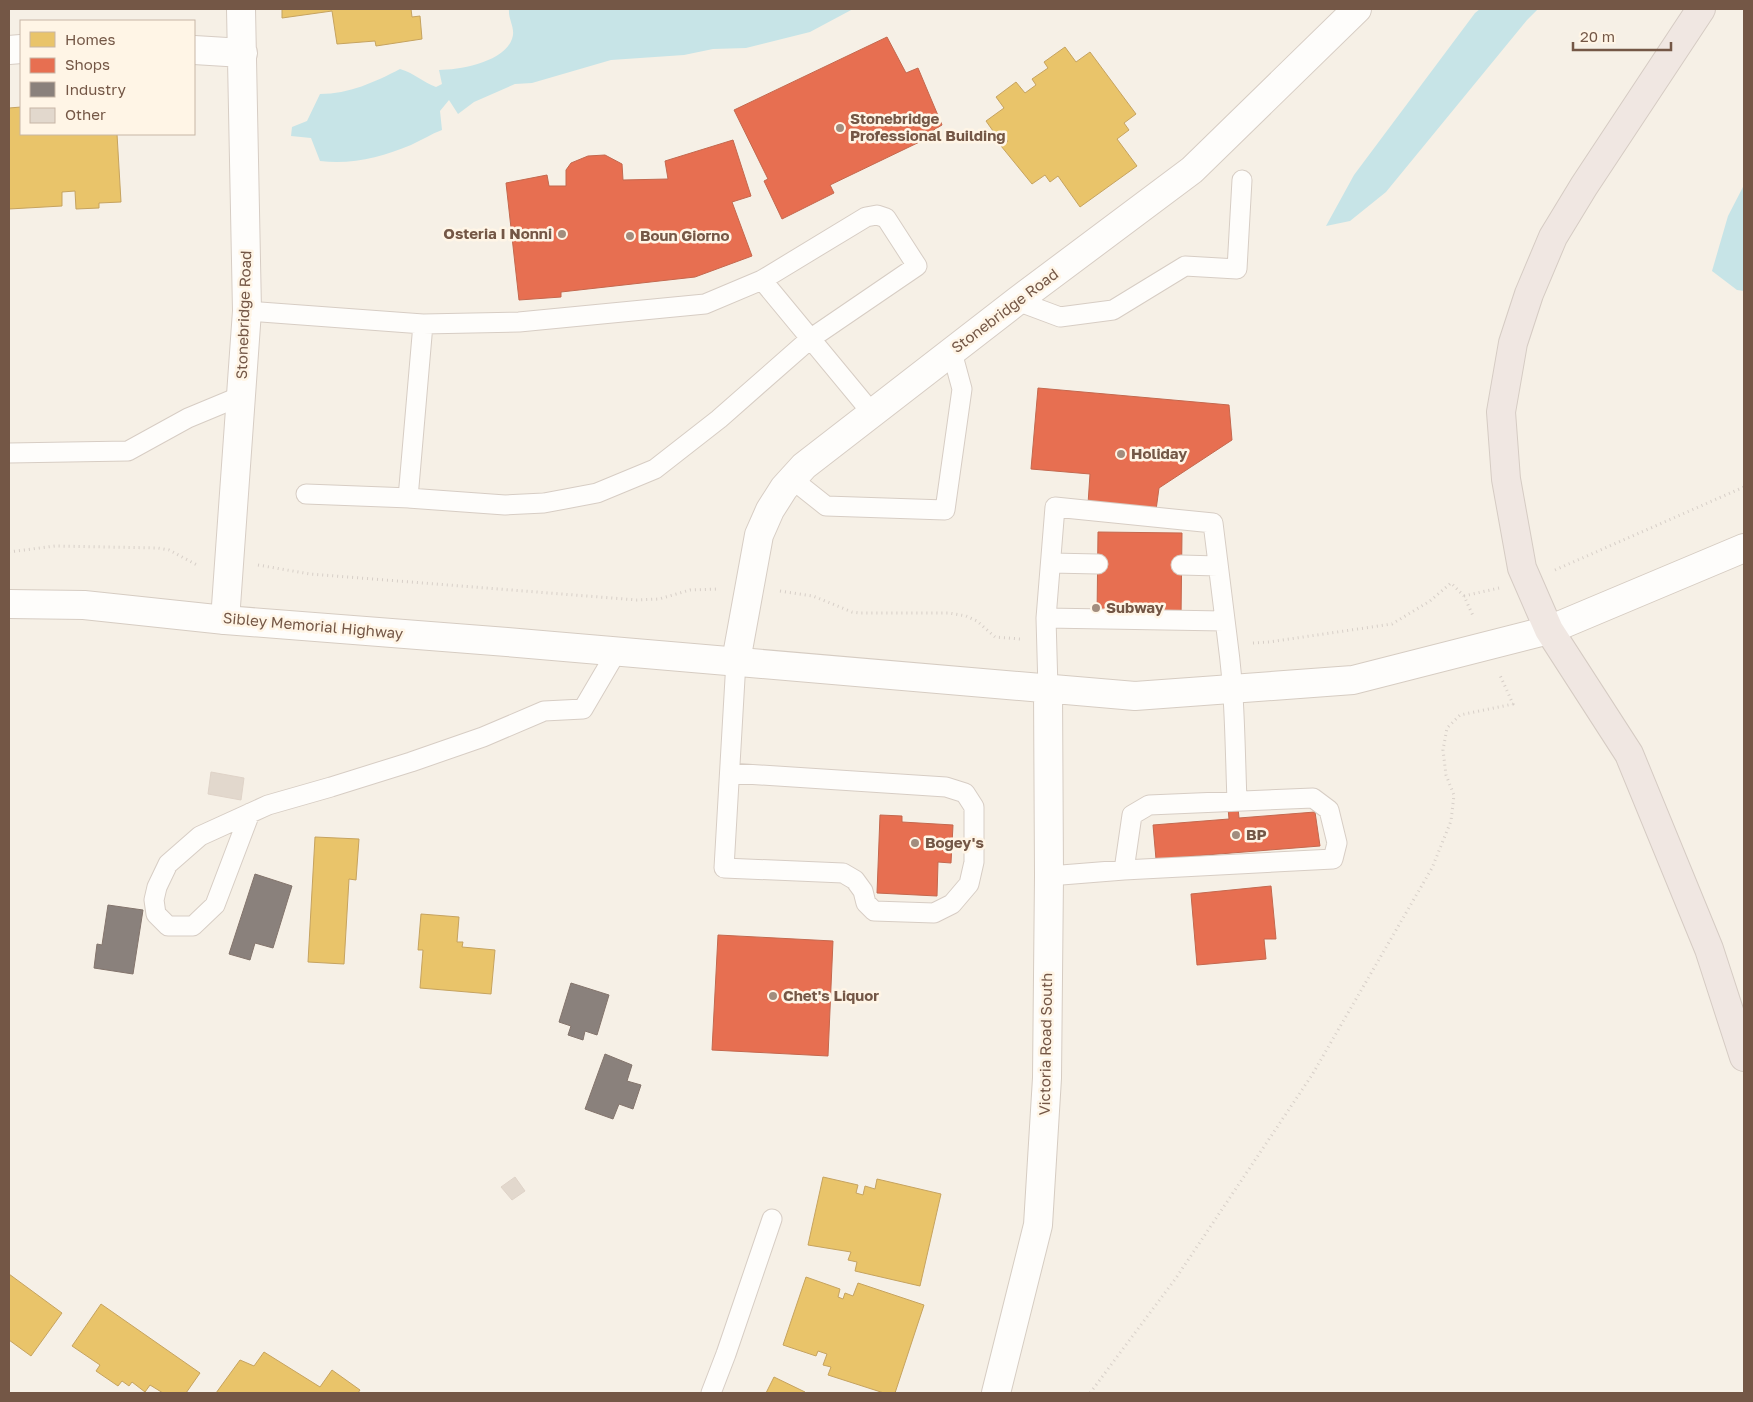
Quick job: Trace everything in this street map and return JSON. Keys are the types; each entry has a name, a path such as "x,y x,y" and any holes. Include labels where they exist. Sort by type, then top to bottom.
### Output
{"highway":[{"path":"1701,9 1552,237 1529,294 1513,343 1501,412 1506,479 1522,568 1549,630 1629,754 1709,949 1744,1057"}],"street":[{"name":"Stonebridge Road","path":"226,620 248,311 241,9"},
{"name":"Stonebridge Road","path":"736,661 759,535 770,510 784,488 804,466 1017,301 1192,170 1356,9"},
{"path":"195,50 242,53"},
{"name":"Sibley Memorial Highway","path":"9,604 84,605 226,620 736,661 1135,696 1353,680 1549,630 1744,548"},
{"name":"Victoria Road South","path":"996,1393 1038,1226 1047,1078 1048,689"}],"lane":[{"path":"1017,301 1060,317 1113,310 1186,266 1237,269 1242,180"},
{"path":"248,311 423,324 519,322 705,304 762,280 866,217 878,215 886,218 917,266 810,339 719,419 655,469 597,493 544,503 505,504 306,494"},
{"path":"762,280 872,413"},
{"path":"410,498 408,498 423,324"},
{"path":"792,479 826,506 945,510 962,389 952,352"},
{"path":"9,453 128,451 188,418 241,396"},
{"path":"1048,689 1046,618 1054,507 1213,523 1232,689 1237,801"},
{"path":"1051,563 1098,564"},
{"path":"1181,565 1218,566"},
{"path":"1046,618 1224,621"},
{"path":"250,813 215,905 193,926 168,926 156,914 154,900 157,887 168,864 200,836 250,813 268,805 340,784 483,737 544,711 583,709 617,652"},
{"path":"730,773 946,787 965,793 974,807 974,862 969,884 952,904 934,913 874,911 866,903 863,891 854,880 843,873 724,868 736,661"},
{"path":"1049,876 1124,870 1333,859 1337,842 1329,810 1313,798 1149,805 1132,815 1124,870"},
{"path":"711,1393 733,1336 772,1219"}],"path":[{"path":"1561,567 1744,487"},
{"path":"1090,1393 1176,1278 1312,1075 1432,868 1451,821 1454,795 1446,775 1443,750 1447,728 1460,715 1513,704"}],"water":[{"path":"509,9 853,9 810,32 746,48 713,49 684,55 611,60 532,83 515,84 474,102 458,114 449,100 440,111 442,130 411,145 367,159 344,162 320,161 311,138 291,136 292,127 307,121 320,94 351,90 400,69 436,87 442,84 439,70 469,66 500,54 507,47 513,35"},
{"path":"1480,9 1538,9 1386,192 1350,221 1326,226 1354,175 1475,13"},
{"path":"1744,185 1744,291 1737,290 1712,271 1728,216"}],"building: Homes":[{"path":"282,9 411,9 412,17 420,16 422,39 376,46 375,41 337,44 332,11 282,18"},
{"path":"1065,47 1076,62 1090,52 1136,114 1124,123 1129,130 1117,139 1137,166 1080,207 1058,176 1050,182 1045,175 1032,184 1001,146 1008,141 1003,135 998,138 986,121 1004,108 996,97 1016,82 1025,93 1036,85 1032,79 1048,68 1044,62"},
{"path":"20,107 20,135 117,135 121,202 99,203 99,208 76,209 75,191 62,192 62,206 9,209 9,108"},
{"path":"315,837 359,839 356,880 349,879 344,964 308,962"},
{"path":"421,914 459,917 457,942 463,942 462,947 495,950 491,994 420,988 423,950 418,950"},
{"path":"823,1177 858,1185 856,1193 863,1195 865,1186 875,1189 877,1179 941,1194 920,1286 855,1271 857,1262 848,1260 851,1252 808,1245"},
{"path":"9,1274 62,1313 31,1356 9,1340"},
{"path":"806,1277 840,1289 838,1297 843,1299 845,1293 853,1296 858,1283 924,1305 895,1393 884,1393 828,1375 831,1367 823,1365 827,1354 818,1351 816,1356 783,1345"},
{"path":"101,1304 200,1373 186,1393 163,1393 150,1385 145,1392 132,1382 129,1386 122,1381 118,1386 96,1371 100,1365 72,1346"},
{"path":"264,1352 320,1387 332,1370 360,1390 358,1393 216,1393 240,1360 254,1366"},
{"path":"774,1377 805,1392 805,1393 766,1393"}],"building: Shops":[{"name":"Stonebridge Professional Building","path":"887,37 906,73 918,68 942,125 932,131 934,135 830,185 834,193 782,219 764,181 768,179 734,110"},
{"path":"733,140 751,196 732,202 752,256 695,277 561,292 561,297 519,300 506,183 547,175 549,186 566,186 566,170 571,163 588,156 605,155 622,164 623,180 668,179 665,161"},
{"name":"Holiday","path":"1038,388 1229,405 1232,440 1159,488 1156,510 1088,504 1090,474 1031,469"},
{"path":"1098,532 1182,533 1181,618 1097,617"},
{"name":"BP","path":"1228,808 1238,808 1239,818 1315,812 1320,846 1156,859 1153,825 1229,819"},
{"name":"Bogey's","path":"880,815 902,816 902,822 953,825 951,863 938,862 937,896 877,893"},
{"path":"1271,886 1276,939 1264,939 1266,959 1197,965 1191,894"},
{"name":"Chet's Liquor","path":"718,935 833,941 828,1056 712,1050"}],"building: Industry":[{"path":"255,874 292,886 273,948 255,943 250,960 229,954"},
{"path":"108,905 143,910 133,974 94,968 97,944 102,945"},
{"path":"571,983 609,995 597,1035 585,1031 583,1040 568,1035 571,1026 559,1022"},
{"path":"605,1054 632,1065 627,1081 641,1085 633,1109 619,1104 613,1119 585,1109"}],"building: Other":[{"path":"211,772 244,778 241,800 208,794"},
{"path":"515,1177 525,1191 512,1200 501,1187"}],"place":[{"name":"Stonebridge Professional Building","path":"840,128"},
{"name":"Osteria I Nonni","path":"562,234"},
{"name":"Boun Giorno","path":"630,236"},
{"name":"Holiday","path":"1121,454"},
{"name":"Subway","path":"1096,608"},
{"name":"BP","path":"1236,835"},
{"name":"Bogey's","path":"915,843"},
{"name":"Chet's Liquor","path":"773,996"}]}
